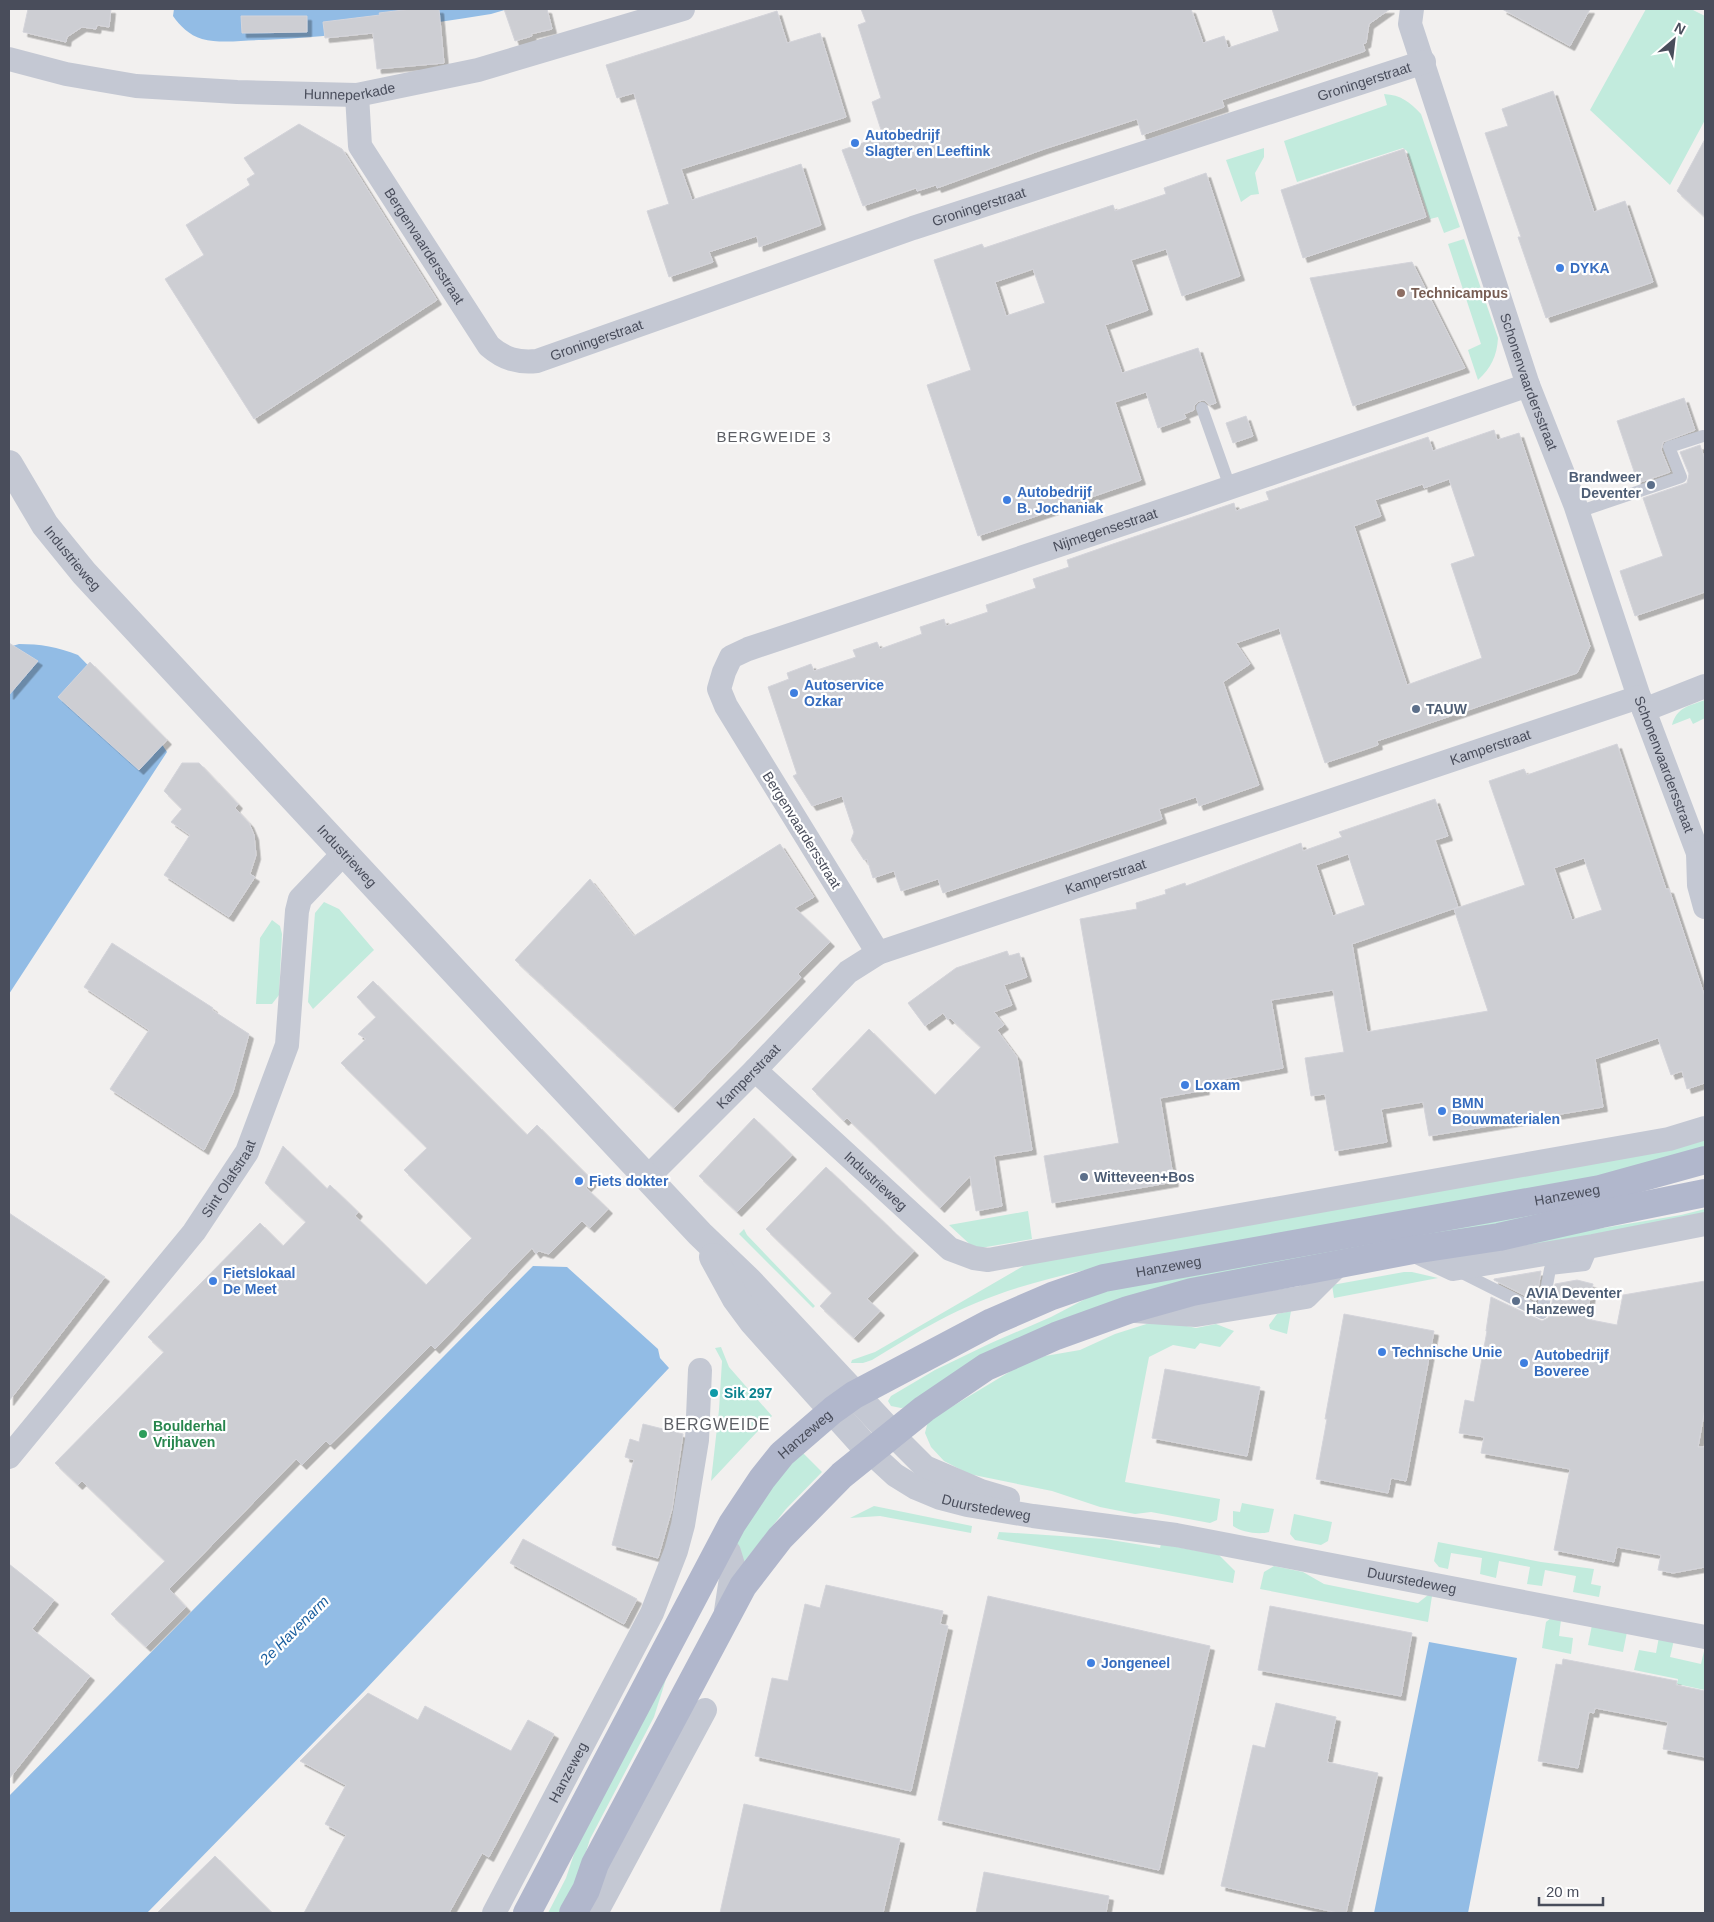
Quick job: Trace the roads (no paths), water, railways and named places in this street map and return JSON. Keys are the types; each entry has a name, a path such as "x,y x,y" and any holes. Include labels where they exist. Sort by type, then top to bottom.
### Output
{"main road":[{"name":"Hanzeweg","path":"527,1913 720,1547 746,1502 782,1454 832,1410 854,1395 992,1322 1052,1296 1104,1278 1600,1189 1705,1160"},
{"name":"Hanzeweg","path":"573,1913 586,1890 595,1864 726,1618 744,1586 780,1538 828,1488 870,1452 924,1409 986,1367 1056,1336 1128,1310 1192,1292 1413,1250 1499,1237 1705,1193"}],"street":[{"name":"Hunneperkade","path":"9,59 66,74 136,86 237,92 357,95 478,70 683,9"},
{"name":"Schonenvaardersstraat","path":"1412,9 1410,24 1424,62 1528,385 1578,512 1641,704 1702,858"},
{"name":"Groningerstraat","path":"537,361 918,226 1424,62"},
{"name":"Bergenvaardersstraat","path":"357,95 360,146 490,346 505,358 525,362 537,361"},
{"name":"Nijmegensestraat","path":"726,706 720,689 724,672 731,657 748,649 1230,488 1528,385"},
{"name":"Industrieweg","path":"9,464 16,493 45,525 64,550 343,854 700,1234 748,1280 892,1434"},
{"name":"Kamperstraat","path":"648,1177 756,1070 848,972 878,953 1641,704 1705,686"},
{"name":"Bergenvaardersstraat","path":"726,706 878,953"},
{"name":"Sint Olafstraat","path":"9,1457 194,1232 247,1152 287,1046 297,911 300,898 343,854"},
{"path":"1702,858 1699,885 1705,907"},
{"name":"Industrieweg","path":"756,1070 950,1249 974,1258 988,1260 1311,1201 1669,1139 1705,1128"},
{"path":"1413,1250 1453,1269 1593,1246 1705,1224"},
{"name":"Industrieweg","path":"700,1234 744,1310 870,1452"},
{"name":"Hanzeweg","path":"494,1913 652,1614 676,1551 684,1525 697,1440 700,1370"},
{"name":"Duurstedeweg","path":"892,1434 925,1467 953,1479 995,1496 1119,1526"},
{"name":"Duurstedeweg","path":"870,1452 895,1475 916,1488 940,1498 1033,1516 1176,1535 1705,1637"},
{"name":"Hanzeweg","path":"720,1547 729,1552 732,1565 726,1618"},
{"path":"596,1913 705,1710"}],"lane":[{"path":"1202,408 1230,488"},
{"path":"1578,512 1680,477 1669,447 1703,436"},
{"path":"1453,1269 1542,1312 1550,1269 1585,1266 1593,1246"}],"water":[{"path":"174,9 508,9 491,14 377,30 292,39 225,42 202,39 189,33 173,16"},
{"path":"19,644 49,646 78,655 155,734 167,752 9,994 9,647"},
{"name":"2e Havenarm","path":"533,1266 567,1267 658,1349 660,1358 669,1368 365,1690 147,1913 9,1913 9,1796"},
{"path":"1429,1642 1517,1658 1468,1913 1374,1913"}],"place":[{"name":"Autobedrijf Slagter en Leeftink","path":"855,143"},
{"name":"DYKA","path":"1560,268"},
{"name":"Technicampus","path":"1401,293"},
{"name":"Brandweer Deventer","path":"1651,485"},
{"name":"Autobedrijf B. Jochaniak","path":"1007,500"},
{"name":"Autoservice Ozkar","path":"794,693"},
{"name":"TAUW","path":"1416,709"},
{"name":"Loxam","path":"1185,1085"},
{"name":"BMN Bouwmaterialen","path":"1442,1111"},
{"name":"Witteveen+Bos","path":"1084,1177"},
{"name":"Fiets dokter","path":"579,1181"},
{"name":"Fietslokaal De Meet","path":"213,1281"},
{"name":"AVIA Deventer Hanzeweg","path":"1516,1301"},
{"name":"Technische Unie","path":"1382,1352"},
{"name":"Autobedrijf Boveree","path":"1524,1363"},
{"name":"Sik 297","path":"714,1393"},
{"name":"Boulderhal Vrijhaven","path":"143,1434"},
{"name":"Jongeneel","path":"1091,1663"}],"district":[{"name":"BERGWEIDE 3","path":"774,436"},
{"name":"BERGWEIDE","path":"717,1424"}]}
